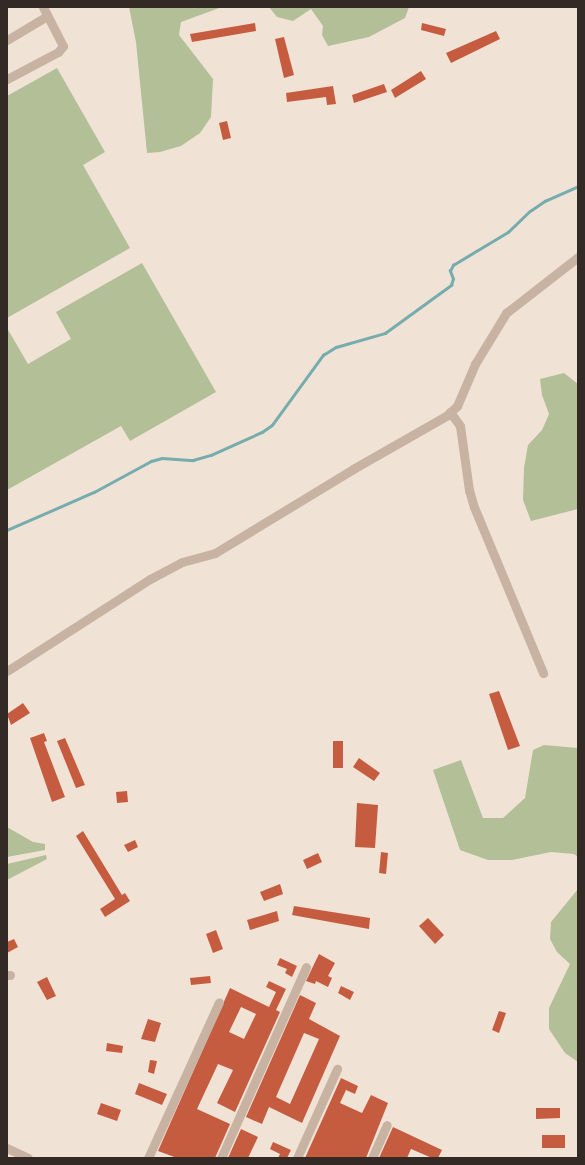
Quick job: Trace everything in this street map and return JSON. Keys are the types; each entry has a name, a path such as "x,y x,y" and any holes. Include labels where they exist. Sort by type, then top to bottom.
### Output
{"street":[{"path":"7,79 58,52 63,46 43,7"},
{"path":"7,40 47,16"},
{"path":"7,671 150,579 182,562 215,553 450,412 457,406 475,364 506,313 578,257"},
{"path":"450,412 460,426 469,490 474,507 543,673"},
{"path":"221,1158 306,967"},
{"path":"148,1158 219,1002"},
{"path":"297,1158 337,1069"},
{"path":"372,1158 387,1125"},
{"path":"7,1148 28,1158"}],"green space":[{"path":"129,7 222,7 181,22 179,35 213,79 211,117 200,133 181,146 160,152 147,153 136,42"},
{"path":"269,7 409,7 405,18 369,37 328,46 322,35 323,26 311,9 293,21 277,17"},
{"path":"57,68 105,152 83,165 130,248 7,318 7,96"},
{"path":"142,263 216,392 130,441 121,426 7,490 7,328 28,364 71,339 56,312"},
{"path":"564,373 578,384 578,509 531,521 523,500 524,468 528,445 542,430 549,414 542,395 540,379"},
{"path":"544,745 578,748 578,857 574,854 551,852 512,860 488,860 460,850 433,770 461,760 483,818 503,818 525,798 533,750"},
{"path":"7,827 33,842 45,844 45,850 7,857"},
{"path":"46,855 47,859 7,880 7,864"},
{"path":"578,889 578,1062 565,1053 549,1029 549,1008 570,964 557,952 550,939 551,922"}],"building":[{"path":"255,23 256,31 192,42 190,34"},
{"path":"422,23 446,29 444,36 421,30"},
{"path":"496,31 500,39 451,63 446,53"},
{"path":"284,37 294,75 284,78 275,39"},
{"path":"421,71 426,79 395,98 391,90"},
{"path":"384,84 387,92 354,103 352,95"},
{"path":"333,86 336,104 327,105 326,97 287,102 286,93"},
{"path":"227,121 231,138 223,140 219,123"},
{"path":"499,691 520,746 508,750 489,694"},
{"path":"23,703 30,713 11,725 7,714"},
{"path":"44,733 47,741 44,742 65,797 52,802 30,738"},
{"path":"65,738 85,785 76,788 57,741"},
{"path":"333,741 343,741 343,768 333,768"},
{"path":"359,758 380,773 374,781 353,767"},
{"path":"127,791 128,802 117,803 116,792"},
{"path":"357,803 378,805 375,848 355,847"},
{"path":"83,831 122,895 125,893 130,901 105,917 100,909 115,899 76,836"},
{"path":"135,840 138,847 128,852 124,845"},
{"path":"381,852 388,853 386,874 379,873"},
{"path":"318,853 322,862 307,869 303,860"},
{"path":"280,884 283,894 264,901 260,892"},
{"path":"294,906 370,918 369,929 292,915"},
{"path":"277,911 279,921 250,930 247,920"},
{"path":"428,918 444,935 435,944 419,926"},
{"path":"216,930 223,949 213,953 206,934"},
{"path":"14,939 18,947 7,953 7,942"},
{"path":"319,954 335,963 328,976 332,978 328,987 316,981 315,984 306,981"},
{"path":"280,958 297,966 292,977 285,973 287,969 277,965"},
{"path":"210,976 211,983 191,985 190,978"},
{"path":"47,977 56,996 47,1000 37,982"},
{"path":"269,981 286,989 276,1010 280,1012 235,1112 217,1103 233,1070 218,1064 197,1109 230,1124 215,1158 177,1158 158,1151 230,988 269,1007 276,992 266,987","holes":["241,1007 256,1014 244,1039 229,1032"]},
{"path":"341,986 354,992 350,1000 338,993"},
{"path":"300,995 316,1003 309,1019 340,1036 302,1123 269,1107 262,1124 246,1117","holes":["304,1033 319,1039 290,1104 276,1097"]},
{"path":"499,1011 506,1013 499,1033 492,1030"},
{"path":"148,1019 161,1023 155,1042 141,1039"},
{"path":"107,1043 123,1046 122,1053 106,1051"},
{"path":"150,1060 157,1061 154,1074 148,1072"},
{"path":"341,1078 358,1086 355,1094 346,1090 340,1103 362,1113 371,1095 388,1103 366,1158 305,1158"},
{"path":"139,1083 167,1094 162,1105 135,1094"},
{"path":"101,1103 121,1110 117,1121 97,1114"},
{"path":"536,1108 560,1108 560,1118 536,1119"},
{"path":"393,1127 442,1150 438,1158 432,1158 411,1149 407,1158 379,1158"},
{"path":"241,1129 258,1137 248,1158 228,1158"},
{"path":"542,1135 565,1135 565,1148 542,1148"},
{"path":"273,1142 291,1150 287,1158 278,1158 280,1154 270,1149"}],"waterway":[{"path":"7,530 94,492 151,461 162,458 193,460 211,455 262,432 272,425 323,355 336,347 385,333 451,285 453,279 450,271 453,265 508,232 530,211 545,201 578,186"}]}
